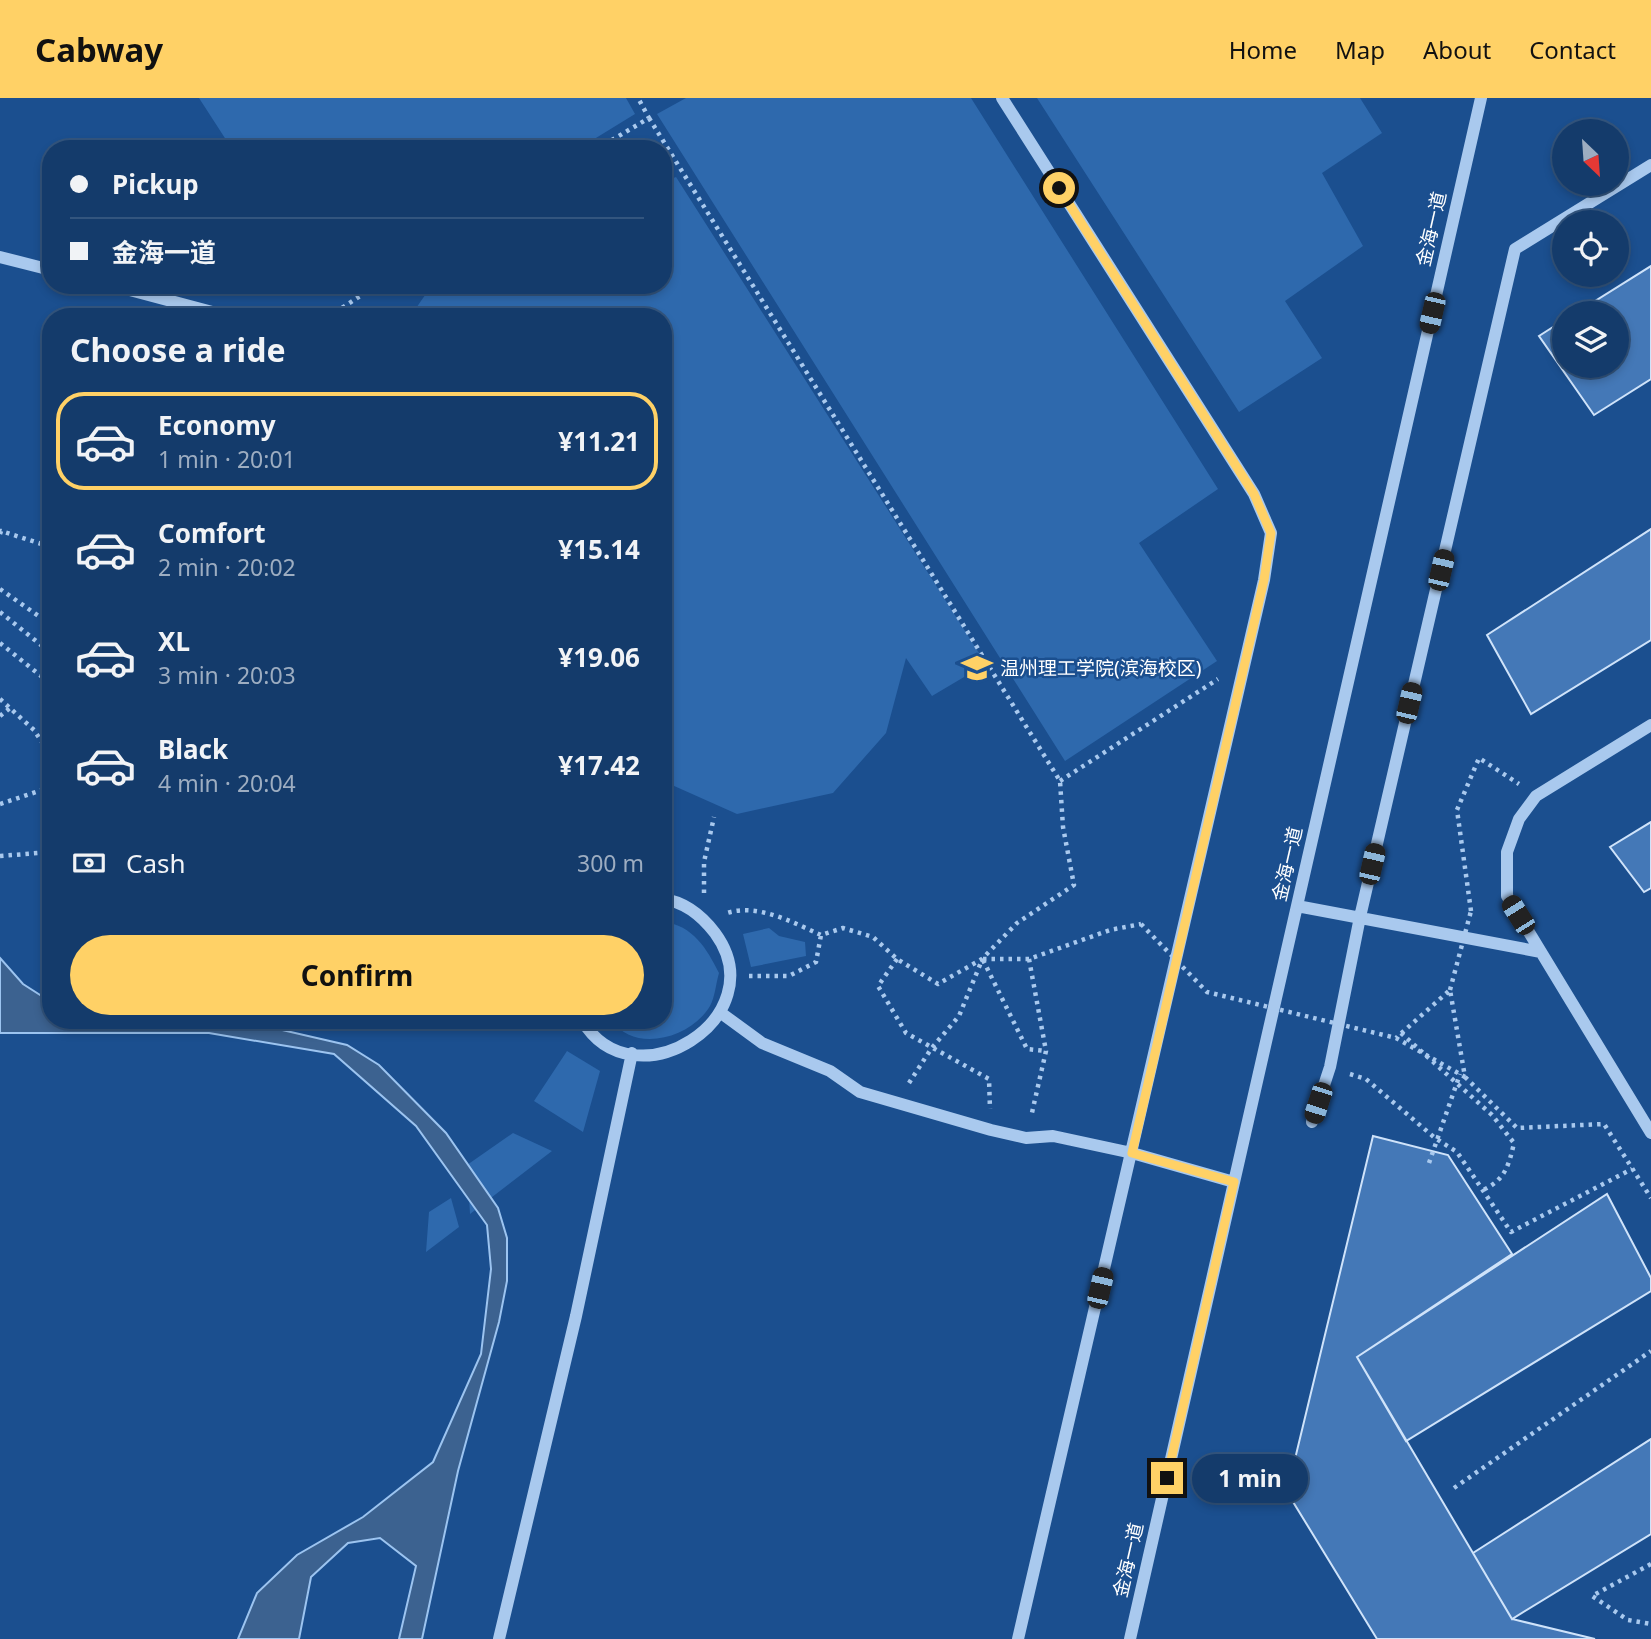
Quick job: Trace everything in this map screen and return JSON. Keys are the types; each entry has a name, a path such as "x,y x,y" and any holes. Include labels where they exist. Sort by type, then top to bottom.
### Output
{"street":[{"path":"1002,98 1254,494 1271,533 1245,662 1018,1639"},
{"name":"金海一道","path":"1130,1639 1481,98"},
{"path":"1312,1122 1330,1067 1360,917 1515,249 1651,164"},
{"path":"0,257 42,268"},
{"path":"145,294 197,308"},
{"path":"1651,725 1535,796 1519,819 1507,852 1507,896 1651,1133"},
{"path":"587,1029 614,1051 645,1055 673,1052 691,1042 721,1013 731,976 725,947 706,920 672,901"},
{"path":"1297,906 1541,952"},
{"path":"721,1013 762,1043 830,1071 860,1092 991,1130 1026,1138 1053,1136 1132,1153 1234,1182"},
{"path":"499,1639 576,1316 632,1053"}],"path":[{"path":"638,98 663,140"},
{"path":"612,140 649,118"},
{"path":"672,155 1060,781 1063,827 1074,885 1017,923 982,959 938,984 897,959 873,937 843,928 821,935 780,916 735,911 706,920 704,862 714,817"},
{"path":"342,308 363,294"},
{"path":"0,534 1,531 42,545"},
{"path":"0,589 42,616"},
{"path":"0,612 42,646"},
{"path":"0,643 42,676"},
{"path":"1060,781 1245,662"},
{"path":"0,699 34,730 42,742"},
{"path":"0,716 10,708"},
{"path":"1429,1164 1463,1075 1450,989 1471,911 1457,810 1479,758 1535,796"},
{"path":"0,804 42,790"},
{"path":"0,856 42,853"},
{"path":"982,959 1029,959 1110,930 1141,924 1207,992 1396,1038 1463,1075 1517,1128 1604,1124 1651,1198"},
{"path":"731,976 789,976 816,962 821,935"},
{"path":"897,959 878,986 906,1033 989,1079 991,1130"},
{"path":"886,1100 909,1084 931,1049 959,1016 982,959"},
{"path":"982,959 1027,1049 1046,1051"},
{"path":"1026,1138 1046,1051 1029,959"},
{"path":"1396,1038 1450,989"},
{"path":"1401,1033 1492,1115 1514,1143 1508,1168 1496,1184 1483,1191"},
{"path":"1330,1067 1366,1079 1435,1138 1457,1152 1511,1232 1632,1169"},
{"path":"1454,1488 1651,1351"},
{"path":"1651,1563 1592,1596 1628,1620 1651,1624"}],"shaded area":[{"path":"199,98 626,98 635,114 593,140 226,140"},
{"path":"686,98 971,98 1218,489 1139,543 1217,661 1065,761 657,114"},
{"path":"1037,98 1360,98 1382,133 1322,173 1363,246 1285,301 1322,358 1239,412"},
{"path":"676,177 986,664 932,696 906,658 886,733 833,793 737,814 672,785 672,308 416,308 426,294 672,294 672,179"},
{"path":"672,924 691,933 704,947 719,973 710,1006 690,1026 662,1038 634,1037 621,1030 672,1029"},
{"path":"769,928 779,936 805,942 806,956 751,967 743,934"},
{"path":"0,958 23,984 42,996 42,1029 278,1029 347,1045 379,1065 446,1133 498,1208 507,1238 507,1281 499,1322 458,1471 422,1639 399,1639 416,1566 380,1538 348,1543 311,1577 299,1639 238,1639 257,1593 297,1555 363,1517 433,1462 481,1354 491,1269 487,1225 416,1126 334,1054 209,1033 0,1033"},
{"path":"567,1051 600,1071 583,1132 534,1101"},
{"path":"513,1133 552,1151 470,1214 467,1165"},
{"path":"451,1198 459,1227 426,1252 429,1212"}],"building":[{"path":"1651,266 1651,379 1594,415 1568,378 1629,378 1629,301 1595,301 1617,287 1629,287 1629,280"},
{"path":"1552,328 1552,355 1539,336"},
{"path":"1651,529 1651,640 1531,714 1487,635"},
{"path":"1651,822 1651,888 1644,892 1610,847"},
{"path":"1373,1136 1448,1155 1512,1254 1357,1357 1512,1619 1595,1639 1377,1639 1287,1492"},
{"path":"1607,1194 1651,1278 1651,1291 1406,1441 1357,1357"},
{"path":"1651,1439 1651,1534 1512,1619 1473,1553"}],"place":[{"name":"温州理工学院(滨海校区)","path":"977,668"}],"route":[{"path":"1059,188 1254,494 1271,533 1264,580 1132,1153 1162,1164 1234,1182 1167,1478"}]}
